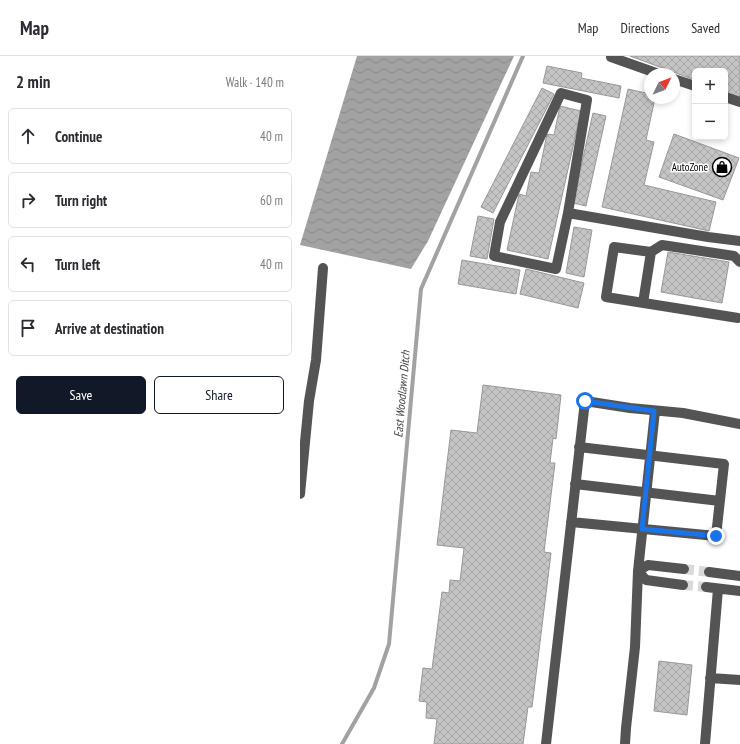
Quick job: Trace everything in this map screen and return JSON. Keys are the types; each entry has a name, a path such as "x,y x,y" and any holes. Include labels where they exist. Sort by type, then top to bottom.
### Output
{"street":[{"path":"611,56 644,68"},
{"path":"680,81 692,85"},
{"path":"561,93 587,100 568,213 556,269 494,256 500,222 561,93"},
{"path":"728,98 740,102"},
{"path":"568,213 740,241"},
{"path":"740,262 734,256 662,245 651,252 614,247 606,297 740,315"},
{"path":"643,303 651,252"},
{"path":"300,494 304,400 316,360 323,268"},
{"path":"546,744 585,401 654,411 683,413 740,424"},
{"path":"625,744 635,647 638,571 651,456 654,411"},
{"path":"571,522 716,536 724,464 579,447"},
{"path":"575,484 720,501"},
{"path":"638,571 648,565 684,569"},
{"path":"638,571 646,580 684,585"},
{"path":"709,572 740,576"},
{"path":"706,587 740,591"},
{"path":"705,744 718,589"},
{"path":"710,678 740,680"}],"water":[{"path":"357,56 514,56 428,241 411,269 300,245"}],"building":[{"path":"630,56 740,56 740,97 728,93 728,68 692,68 692,79 680,74 680,68 662,68"},
{"path":"547,66 582,73 581,78 621,86 619,98 543,83"},
{"path":"542,88 554,94 493,213 481,207"},
{"path":"628,89 644,93 644,104 654,104 646,140 654,142 644,185 716,202 709,231 602,207"},
{"path":"560,106 581,111 548,259 507,250 519,194 526,196 531,172 539,173 547,134 554,135"},
{"path":"593,113 606,116 586,206 573,203"},
{"path":"674,134 739,158 723,200 659,177"},
{"path":"478,216 494,219 487,259 470,256"},
{"path":"574,227 592,230 584,277 566,273"},
{"path":"668,252 729,262 722,303 661,292"},
{"path":"462,260 520,270 516,294 458,284"},
{"path":"526,269 584,283 578,308 520,294"},
{"path":"483,385 561,395 556,439 553,438 550,463 555,463 544,552 551,553 532,707 528,707 523,744 434,744 437,719 426,718 427,702 419,701 423,668 432,669 442,592 449,593 450,580 460,581 464,548 437,545 451,430 477,433"},
{"path":"659,661 692,665 687,715 654,711"}],"waterway":[{"name":"East Woodlawn Ditch","path":"342,744 374,688 389,644 421,289 523,56"}],"tunnel":[{"path":"684,569 709,572"},
{"path":"683,585 706,587"}],"place":[{"name":"AutoZone","path":"722,167"}],"route":[{"path":"585,401 654,411 651,456 642,529 716,536"}]}
